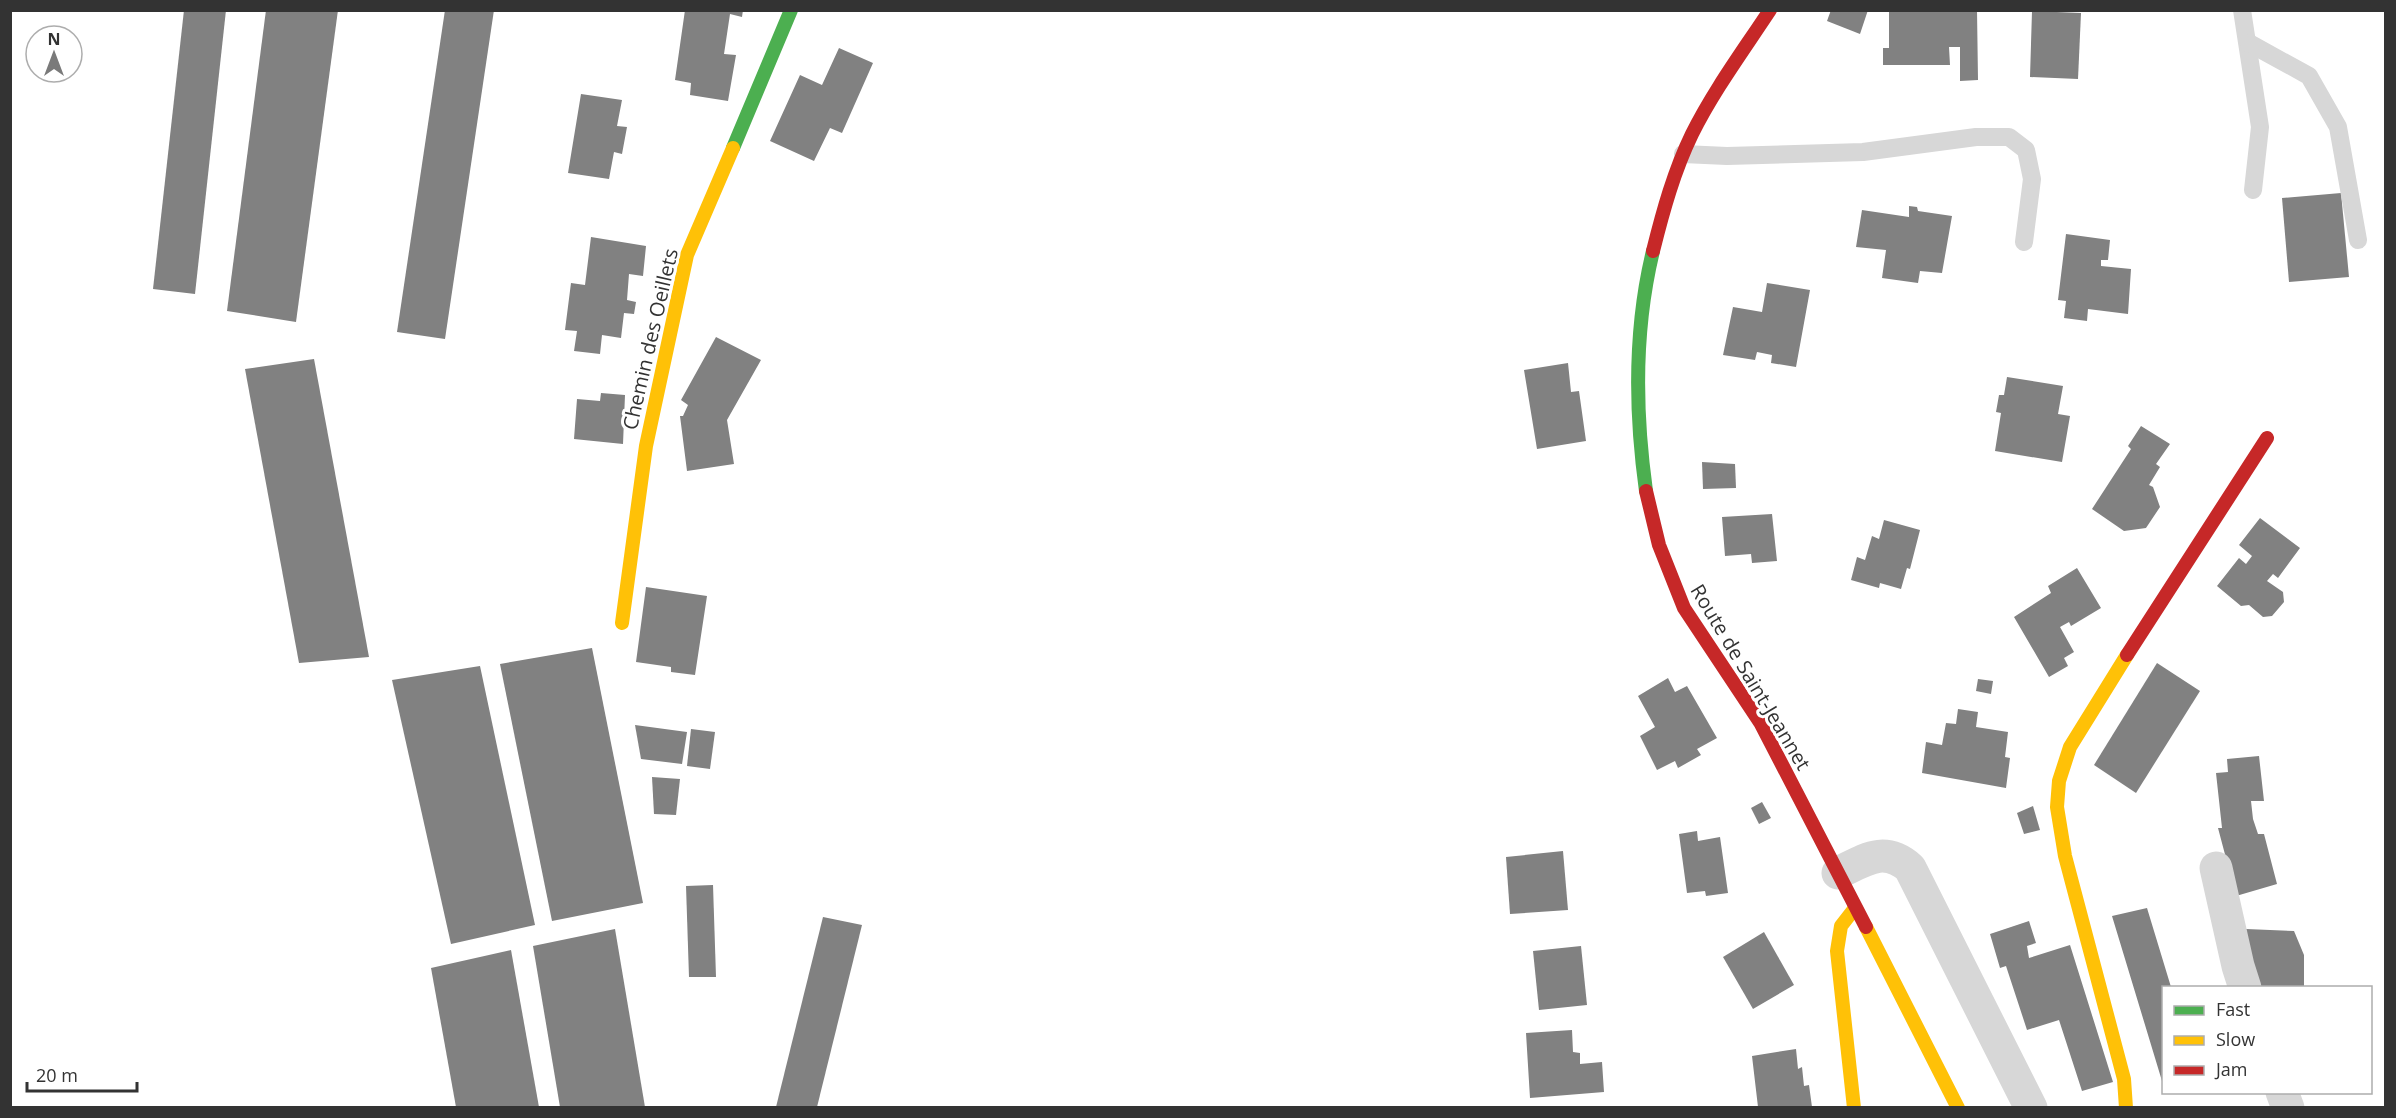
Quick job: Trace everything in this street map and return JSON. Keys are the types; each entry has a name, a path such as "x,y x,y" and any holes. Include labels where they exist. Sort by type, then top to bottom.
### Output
{"street":[{"name":"Chemin des Oeillets","path":"622,623 646,446 687,255 791,10"},
{"name":"Route de Saint-Jeannet","path":"1770,10 1704,110 1683,154 1666,202 1654,251 1639,348 1639,424 1648,507 1679,597 1704,640 1756,715 1958,1107"},
{"path":"2126,1107 2124,1079 2067,862 2059,822 2058,792 2063,761 2083,723 2267,438"},
{"path":"1838,873 1876,856 1901,860 1910,868 2031,1107"},
{"path":"2216,868 2245,986"},
{"path":"1854,1107 1838,960 1838,937 1842,921 1855,908"}],"lane":[{"path":"2242,10 2249,43 2260,127 2253,190"},
{"path":"2249,43 2309,76 2338,127 2358,240"},
{"path":"1683,154 1727,156 1863,152 1976,137 2009,137 2026,150 2032,179 2024,242"}],"building":[{"path":"184,10 226,10 195,294 153,289"},
{"path":"266,10 338,10 296,322 227,311"},
{"path":"445,10 494,10 445,339 397,332"},
{"path":"685,10 743,10 742,17 730,14 724,54 736,55 728,101 690,95 691,83 675,80"},
{"path":"1831,10 1868,10 1860,34 1827,21"},
{"path":"1889,10 1977,10 1978,80 1960,81 1960,47 1949,47 1950,65 1883,65 1883,48 1889,48"},
{"path":"2032,11 2081,13 2078,79 2030,77"},
{"path":"839,48 873,63 842,133 830,128 814,161 770,141 800,75 822,85"},
{"path":"581,94 622,100 617,126 627,127 622,154 614,152 609,179 568,173"},
{"path":"2341,193 2349,277 2289,282 2282,198"},
{"path":"1909,206 1917,207 1918,211 1952,216 1942,273 1920,271 1918,283 1882,278 1886,250 1856,247 1862,210 1909,217"},
{"path":"2066,234 2110,240 2108,260 2101,260 2101,266 2131,269 2128,314 2088,309 2087,321 2064,318 2066,301 2058,300"},
{"path":"591,237 646,246 643,276 629,274 627,300 636,302 634,314 624,313 621,338 602,335 600,354 574,351 577,331 565,330 571,283 585,285"},
{"path":"1767,283 1810,290 1796,367 1771,363 1772,355 1757,352 1755,360 1723,355 1733,307 1762,312"},
{"path":"716,337 761,360 727,420 734,464 687,471 680,416 683,416 688,405 681,400"},
{"path":"314,359 369,657 299,663 245,369"},
{"path":"1568,363 1571,392 1579,391 1586,441 1537,449 1524,370"},
{"path":"2007,377 2063,386 2058,414 2070,416 2062,462 1995,451 2001,413 1996,412 1999,395 2004,395"},
{"path":"601,393 625,395 623,444 574,439 577,399 600,401"},
{"path":"2141,426 2170,444 2156,464 2160,467 2149,485 2153,487 2160,507 2146,528 2124,531 2092,509 2131,449 2128,446"},
{"path":"1702,462 1735,464 1736,488 1703,489"},
{"path":"1772,514 1777,561 1752,563 1751,554 1725,556 1722,517"},
{"path":"2260,518 2300,548 2278,578 2273,574 2267,581 2283,592 2284,602 2272,616 2263,617 2249,605 2241,606 2217,586 2239,558 2246,564 2252,556 2239,545"},
{"path":"1884,520 1920,530 1910,569 1907,568 1901,589 1880,583 1879,588 1851,580 1857,557 1865,560 1872,536 1879,539"},
{"path":"2077,568 2101,608 2071,626 2069,622 2060,627 2074,652 2064,658 2068,666 2049,677 2014,617 2051,593 2048,586"},
{"path":"646,587 707,596 695,675 671,672 671,667 636,662"},
{"path":"592,648 643,903 552,921 500,664"},
{"path":"2157,663 2200,691 2136,793 2094,765"},
{"path":"480,666 535,925 451,944 392,680"},
{"path":"1668,678 1675,692 1687,686 1717,738 1697,749 1701,755 1678,768 1675,761 1657,770 1640,736 1655,727 1638,696"},
{"path":"1978,679 1993,681 1991,694 1976,691"},
{"path":"1958,709 1978,712 1976,727 2008,732 2005,757 2010,758 2006,788 1922,773 1926,742 1942,745 1946,723 1956,724"},
{"path":"635,725 687,732 682,764 641,759"},
{"path":"691,729 715,732 710,769 687,766"},
{"path":"2259,756 2264,801 2251,801 2253,819 2258,834 2264,834 2277,884 2236,896 2218,828 2222,828 2216,773 2228,772 2227,759"},
{"path":"652,777 680,779 676,815 654,814"},
{"path":"1762,802 1771,818 1759,824 1751,808"},
{"path":"2033,806 2040,830 2024,834 2017,813"},
{"path":"1697,831 1698,841 1720,837 1728,893 1706,896 1705,891 1687,893 1679,834"},
{"path":"1563,851 1568,910 1510,914 1506,857"},
{"path":"713,885 716,977 689,977 686,886"},
{"path":"2147,908 2171,986 2162,986 2162,1081 2112,916"},
{"path":"823,917 862,925 817,1107 776,1107"},
{"path":"2029,921 2036,943 2027,946 2029,958 2070,945 2113,1082 2082,1091 2059,1020 2027,1030 2006,966 2000,968 1990,934"},
{"path":"615,929 645,1107 560,1107 533,946"},
{"path":"2246,929 2294,931 2304,955 2304,986 2255,986"},
{"path":"1764,932 1794,985 1753,1009 1723,957"},
{"path":"1581,946 1587,1005 1539,1010 1533,951"},
{"path":"511,950 539,1107 456,1107 431,968"},
{"path":"1572,1030 1573,1052 1580,1053 1580,1064 1602,1062 1604,1092 1530,1098 1526,1033"},
{"path":"1796,1049 1798,1069 1802,1067 1804,1086 1809,1085 1812,1107 1758,1107 1752,1056"}],"traffic: fast":[{"path":"733,148 791,10"},
{"path":"1646,491 1642,461 1638,371 1642,310 1653,251"}],"traffic: slow":[{"path":"622,623 646,446 687,255 733,148"},
{"path":"2126,1108 2124,1079 2065,856 2057,807 2059,781 2070,747 2127,655"},
{"path":"1854,1108 1837,951 1841,926 1855,908"},
{"path":"1866,927 1958,1108"}],"traffic: jam":[{"path":"1653,251 1670,191 1692,134 1719,86 1770,10"},
{"path":"2127,655 2267,438"},
{"path":"1646,491 1659,545 1684,608 1761,724 1866,927"}]}
